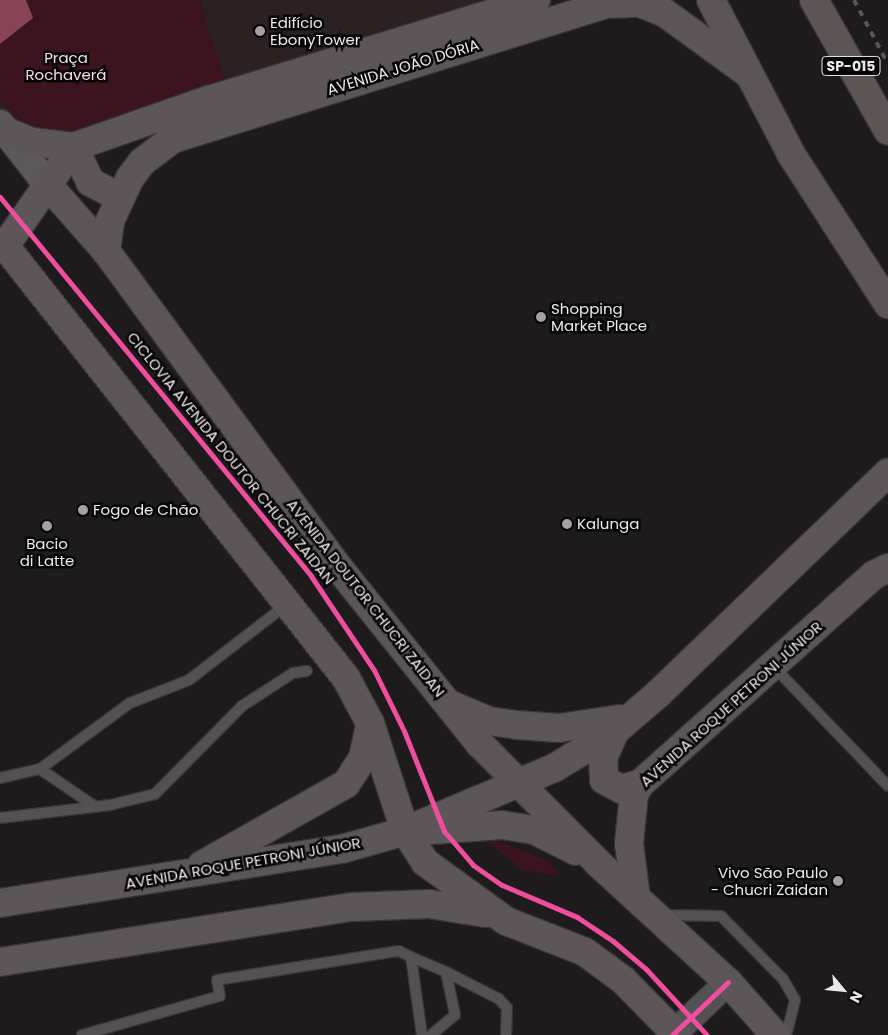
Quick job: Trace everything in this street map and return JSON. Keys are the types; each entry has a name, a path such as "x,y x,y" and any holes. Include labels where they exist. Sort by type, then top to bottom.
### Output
{"highway":[{"path":"711,0 791,154 888,304"},
{"name":"SP-015","path":"814,0 888,131"}],"main road":[{"name":"AVENIDA JOÃO DÓRIA","path":"74,147 208,100 536,0"},
{"name":"AVENIDA JOÃO DÓRIA","path":"106,251 110,221 120,197 142,162 174,139 606,4 628,1 658,9 749,74"},
{"path":"3,127 32,142 74,147"},
{"name":"AVENIDA DOUTOR CHUCRI ZAIDAN","path":"3,127 48,185 106,251 338,567 447,703 520,783 599,864 728,982 775,1035"},
{"path":"74,147 48,185 2,242 346,678 370,722 406,831 425,862 506,920"},
{"path":"74,147 90,182 120,197"},
{"name":"AVENIDA ROQUE PETRONI JÚNIOR","path":"0,903 342,849 406,831 520,783 623,724 658,694 888,473"},
{"name":"AVENIDA ROQUE PETRONI JÚNIOR","path":"646,906 629,843 634,794 640,784 874,575 888,568"},
{"path":"447,703 489,721 516,726 559,728 623,724"},
{"path":"185,873 346,784 364,758 370,722"},
{"path":"623,724 603,758 604,780 621,789 640,784"},
{"path":"406,831 502,825 534,830 599,864"},
{"path":"0,962 353,907 453,906 506,920 585,952 623,980 675,1034"}],"street":[{"path":"675,1034 728,982"}],"lane":[{"path":"0,778 40,770 130,703 189,680 287,605"},
{"path":"772,665 888,786"},
{"path":"0,818 94,806 155,794 242,706 293,673 307,671"},
{"path":"40,770 94,806"},
{"path":"646,906 721,916 783,979 795,1000 786,1035"},
{"path":"82,1035 220,996 217,980 399,951 499,999 507,1008 506,1035"},
{"path":"411,957 422,1035"},
{"path":"431,1035 455,1015 446,972"}],"shaded area":[{"path":"0,0 530,0 74,147 0,124"},
{"path":"0,0 26,0 33,18 0,44"}],"green space":[{"name":"Praça Rochaverá","path":"0,0 200,0 225,80 62,136 14,119 0,101"},
{"path":"491,838 547,860 561,876 523,870 488,842"}],"railway":[{"path":"854,0 888,64"}],"cycle path":[{"name":"CICLOVIA AVENIDA DOUTOR CHUCRI ZAIDAN","path":"0,197 311,576 374,670 404,731 444,831 473,865 502,885 577,917 613,941 646,969 707,1035"},
{"path":"672,1035 728,982"}],"place":[{"name":"Edifício EbonyTower","path":"260,31"},
{"name":"Shopping Market Place","path":"541,317"},
{"name":"Fogo de Chão","path":"83,510"},
{"name":"Kalunga","path":"567,524"},
{"name":"Bacio di Latte","path":"47,526"},
{"name":"Vivo São Paulo - Chucri Zaidan","path":"838,881"}]}
